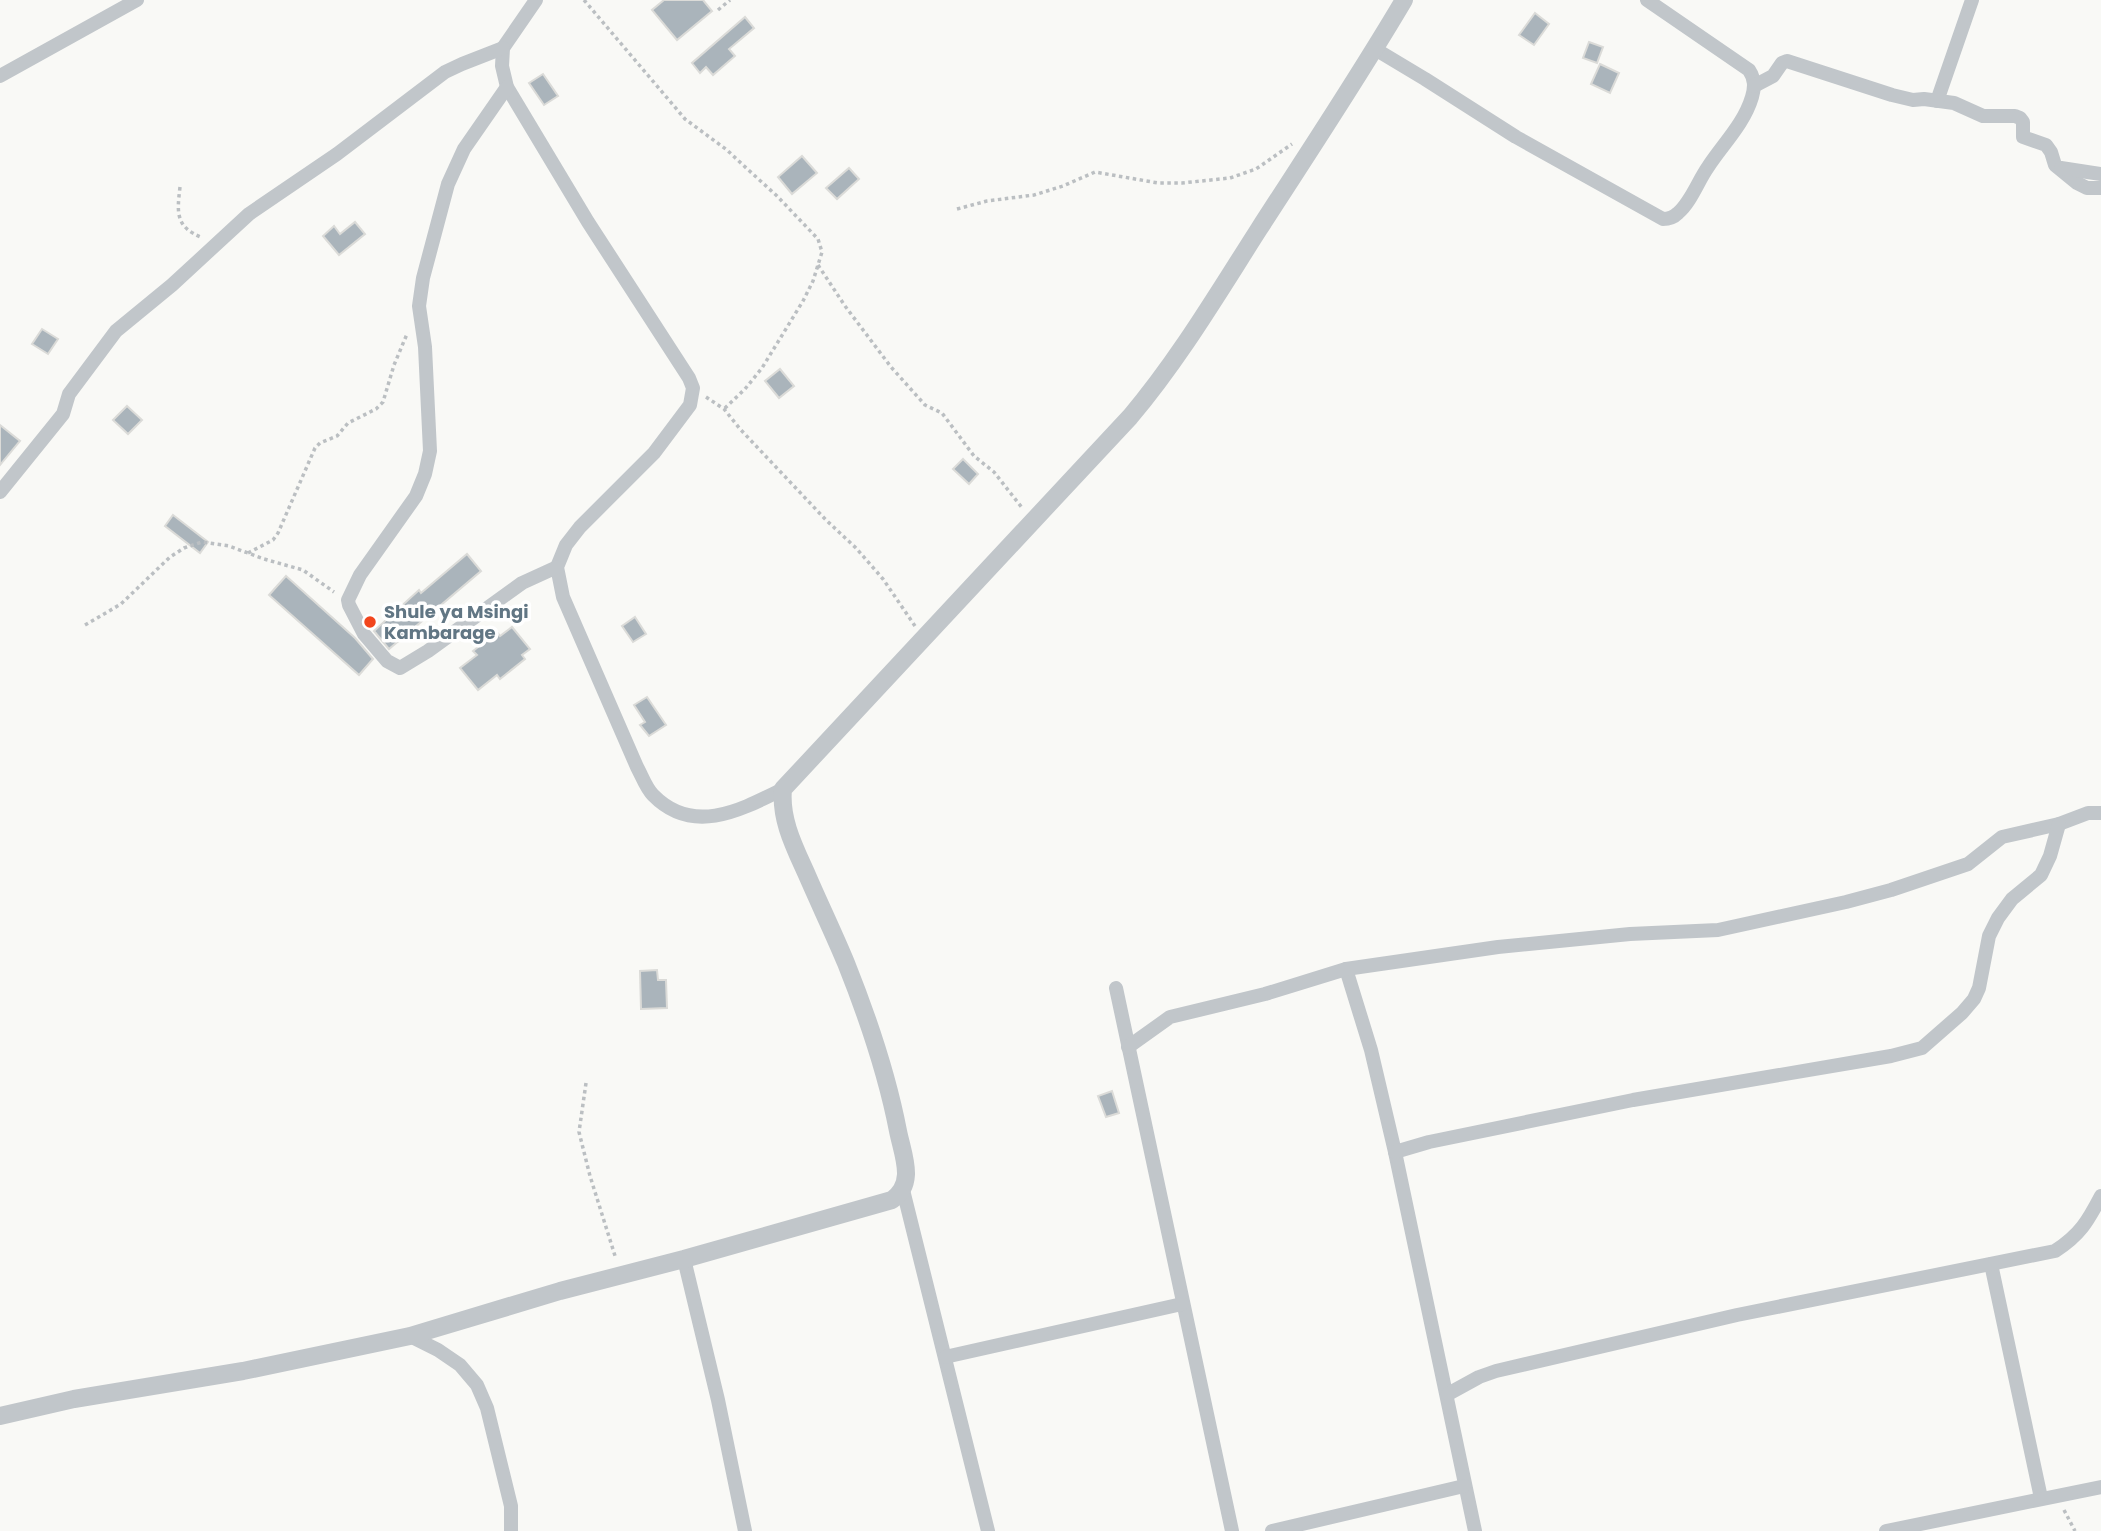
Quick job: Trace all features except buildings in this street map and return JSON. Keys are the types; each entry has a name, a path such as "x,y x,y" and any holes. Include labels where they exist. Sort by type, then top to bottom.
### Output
{"street":[{"path":"0,76 137,0"},
{"path":"536,0 503,48 502,66 507,87 693,388 690,405 654,453 580,527 566,545 557,567 563,597 637,767 652,794 671,810 695,817 718,816 746,807 783,789 1157,386 1404,0"},
{"path":"1375,49 1516,137 1663,219 1679,213 1687,202 1708,166 1736,128 1751,101 1754,86 1749,70 1647,0"},
{"path":"1937,101 1972,0"},
{"path":"0,492 63,414 69,394 116,331 172,285 249,214 337,154 433,80 462,64 503,48"},
{"path":"1754,86 1773,76 1782,63 1787,61 1892,95 1963,106 1983,116 2019,117 2023,122 2023,137 2046,145 2053,161 2084,187 2101,188"},
{"path":"507,87 464,149 448,184 423,278 419,306 425,347 430,451 425,474 416,496 360,575 349,596 349,605 364,634 387,661 400,668 522,583 557,567"},
{"path":"2060,168 2101,174"},
{"path":"783,789 782,802 789,834 846,963 890,1089 906,1174 903,1189 988,1531"},
{"path":"1128,1047 1170,1017 1288,987 1346,968 1498,947 1630,934 1718,930 1759,922 1891,890 1968,864 2002,837 2059,824 2088,813 2101,813"},
{"path":"1395,1152 1429,1142 1633,1100 1891,1056 1922,1048 1974,999 1979,988 1989,936 2012,899 2041,875 2050,856 2059,824"},
{"path":"1346,968 1371,1050 1395,1152 1475,1531"},
{"path":"1116,988 1232,1531"},
{"path":"0,1416 74,1399 243,1371 410,1336 560,1291 892,1200 903,1189"},
{"path":"1448,1394 1496,1371 1737,1315 2055,1251 2071,1241 2086,1225 2101,1196"},
{"path":"684,1259 718,1400 745,1531"},
{"path":"1991,1264 2041,1498"},
{"path":"946,1357 1182,1304"},
{"path":"410,1336 438,1350 460,1366 477,1385 487,1408 505,1478 511,1506 511,1531"},
{"path":"1272,1531 1464,1486"},
{"path":"1886,1531 2101,1488"},
{"path":"1948,1531 1954,1516"}],"path":[{"path":"583,0 685,119 727,150 818,239 822,252 803,301 762,368 724,409"},
{"path":"718,10 730,0"},
{"path":"957,209 987,201 1034,195 1095,172 1158,183 1230,177 1256,169 1297,141"},
{"path":"180,187 177,208 182,225 200,237 218,241"},
{"path":"818,265 891,367 920,400 946,417 974,456 994,472 1032,522"},
{"path":"248,553 272,540 278,533 315,447 337,436 348,423 376,409 383,402 394,365 419,306"},
{"path":"693,388 724,409 818,512 865,558 883,579 924,639"},
{"path":"85,625 121,604 170,557 184,548 207,542 229,546 303,570 349,605"},
{"path":"586,1083 579,1132 621,1275"},
{"path":"2056,1495 2075,1531"}],"place":[{"name":"Shule ya Msingi Kambarage","path":"370,622"}]}
